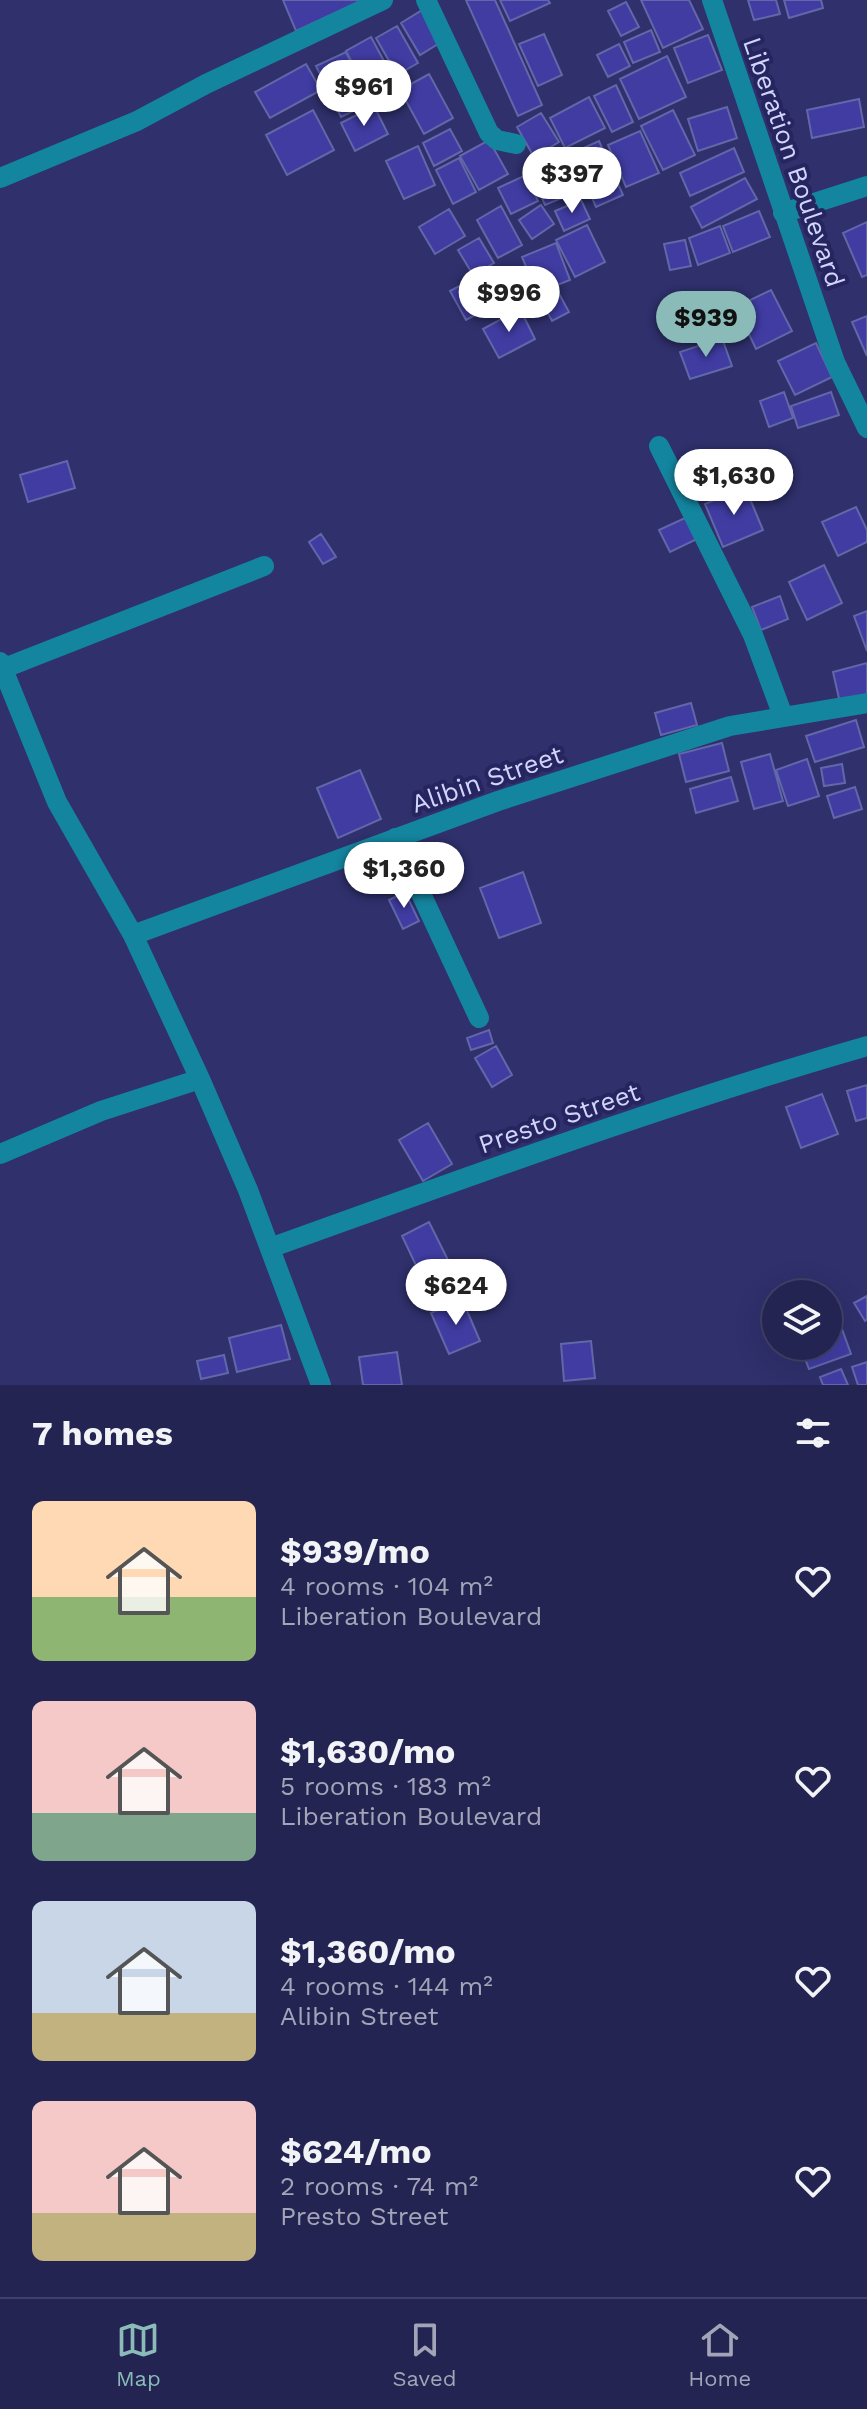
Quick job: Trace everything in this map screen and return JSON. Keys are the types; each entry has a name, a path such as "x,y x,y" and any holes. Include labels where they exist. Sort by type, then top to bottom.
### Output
{"street":[{"path":"0,178 137,121 206,84 383,0"},
{"path":"426,0 489,133 497,140 516,144"},
{"name":"Liberation Boulevard","path":"712,0 835,362 867,428"},
{"path":"783,213 867,186"},
{"path":"659,446 753,635 783,716"},
{"path":"264,566 1,666 57,802 133,935 200,1079 270,1248 321,1385"},
{"name":"Alibin Street","path":"133,935 498,801 730,726 867,703"},
{"path":"395,838 479,1018"},
{"name":"Presto Street","path":"270,1248 769,1074 867,1046"},
{"path":"0,1154 101,1111 200,1079"}],"building":[{"path":"283,0 363,0 296,31"},
{"path":"466,0 495,0 542,105 518,116"},
{"path":"500,0 548,0 550,3 510,21"},
{"path":"641,0 689,0 703,29 663,48"},
{"path":"748,0 776,0 780,14 754,20"},
{"path":"784,0 821,0 823,8 789,18"},
{"path":"626,2 639,27 621,36 608,11"},
{"path":"424,9 443,41 420,55 401,23"},
{"path":"397,26 418,63 397,75 376,38"},
{"path":"651,30 660,52 633,63 624,42"},
{"path":"544,34 562,75 538,86 519,44"},
{"path":"708,35 722,70 688,83 674,48"},
{"path":"371,37 398,87 372,100 346,51"},
{"path":"619,44 630,66 608,77 597,55"},
{"path":"346,52 370,103 341,117 316,66"},
{"path":"667,56 686,97 639,119 620,79"},
{"path":"306,64 321,90 270,118 255,92"},
{"path":"429,74 453,118 424,134 400,90"},
{"path":"616,85 633,122 612,132 594,96"},
{"path":"589,97 605,128 565,148 550,118"},
{"path":"859,99 864,127 812,138 807,110"},
{"path":"374,106 388,134 355,151 341,123"},
{"path":"727,107 737,138 698,151 688,119"},
{"path":"313,110 334,150 287,175 266,135"},
{"path":"673,110 695,155 663,170 641,126"},
{"path":"541,113 559,142 534,157 517,127"},
{"path":"450,129 462,151 434,166 423,143"},
{"path":"640,131 659,173 626,187 608,145"},
{"path":"489,140 508,174 479,190 460,156"},
{"path":"599,141 623,195 596,207 572,153"},
{"path":"418,146 435,185 404,199 386,161"},
{"path":"734,148 744,172 690,196 680,173"},
{"path":"564,156 579,191 545,205 530,171"},
{"path":"459,158 476,192 453,204 436,170"},
{"path":"526,175 538,201 511,214 498,188"},
{"path":"745,178 757,199 702,228 691,207"},
{"path":"581,200 590,219 564,231 555,211"},
{"path":"541,205 554,224 532,239 519,220"},
{"path":"501,206 522,245 498,258 477,220"},
{"path":"449,209 465,236 435,254 419,227"},
{"path":"759,211 770,237 733,252 723,226"},
{"path":"867,222 867,275 862,277 843,233"},
{"path":"587,225 605,262 575,277 556,240"},
{"path":"720,226 730,253 698,265 689,238"},
{"path":"479,238 494,263 473,275 458,250"},
{"path":"685,240 691,266 670,270 664,244"},
{"path":"556,243 570,280 537,293 522,257"},
{"path":"492,269 507,298 466,320 450,291"},
{"path":"557,290 569,312 552,321 540,298"},
{"path":"771,290 792,331 756,349 736,307"},
{"path":"520,309 535,339 499,358 483,329"},
{"path":"867,316 867,356 852,322"},
{"path":"722,338 732,366 690,379 680,352"},
{"path":"816,343 832,377 795,395 778,361"},
{"path":"784,392 793,418 769,427 760,401"},
{"path":"831,392 839,415 798,428 791,406"},
{"path":"67,461 75,488 28,502 20,475"},
{"path":"745,487 763,530 723,547 705,504"},
{"path":"856,507 867,530 867,542 838,556 822,522"},
{"path":"687,517 697,539 670,552 659,530"},
{"path":"321,534 336,557 323,564 309,542"},
{"path":"824,565 842,603 807,620 789,582"},
{"path":"780,596 788,619 761,630 752,607"},
{"path":"867,611 867,651 854,616"},
{"path":"867,663 867,696 840,703 833,672"},
{"path":"691,703 697,725 661,735 655,713"},
{"path":"856,720 864,747 815,762 806,736"},
{"path":"722,743 729,771 686,782 679,754"},
{"path":"770,754 783,801 754,809 741,762"},
{"path":"807,759 819,796 788,806 776,770"},
{"path":"842,764 845,783 824,786 821,768"},
{"path":"360,770 381,819 338,838 317,788"},
{"path":"731,777 738,801 696,813 690,789"},
{"path":"855,787 862,809 834,818 827,796"},
{"path":"523,872 541,923 499,938 480,888"},
{"path":"405,892 419,921 403,929 389,900"},
{"path":"489,1030 493,1043 471,1050 467,1038"},
{"path":"496,1046 512,1075 492,1087 475,1058"},
{"path":"867,1085 867,1118 856,1121 847,1091"},
{"path":"822,1094 838,1134 801,1148 786,1107"},
{"path":"428,1123 452,1164 423,1181 399,1140"},
{"path":"429,1222 452,1268 424,1282 402,1236"},
{"path":"867,1296 867,1320 865,1321 854,1303"},
{"path":"462,1299 480,1341 449,1354 431,1313"},
{"path":"281,1325 290,1359 237,1372 229,1338"},
{"path":"842,1329 851,1354 842,1357"},
{"path":"591,1341 595,1378 564,1381 561,1344"},
{"path":"397,1352 402,1385 363,1385 359,1357"},
{"path":"224,1355 228,1373 201,1379 197,1361"},
{"path":"805,1360 834,1360 809,1369"},
{"path":"867,1362 867,1385 858,1385 852,1367"},
{"path":"841,1369 848,1385 823,1385 820,1377"}]}
